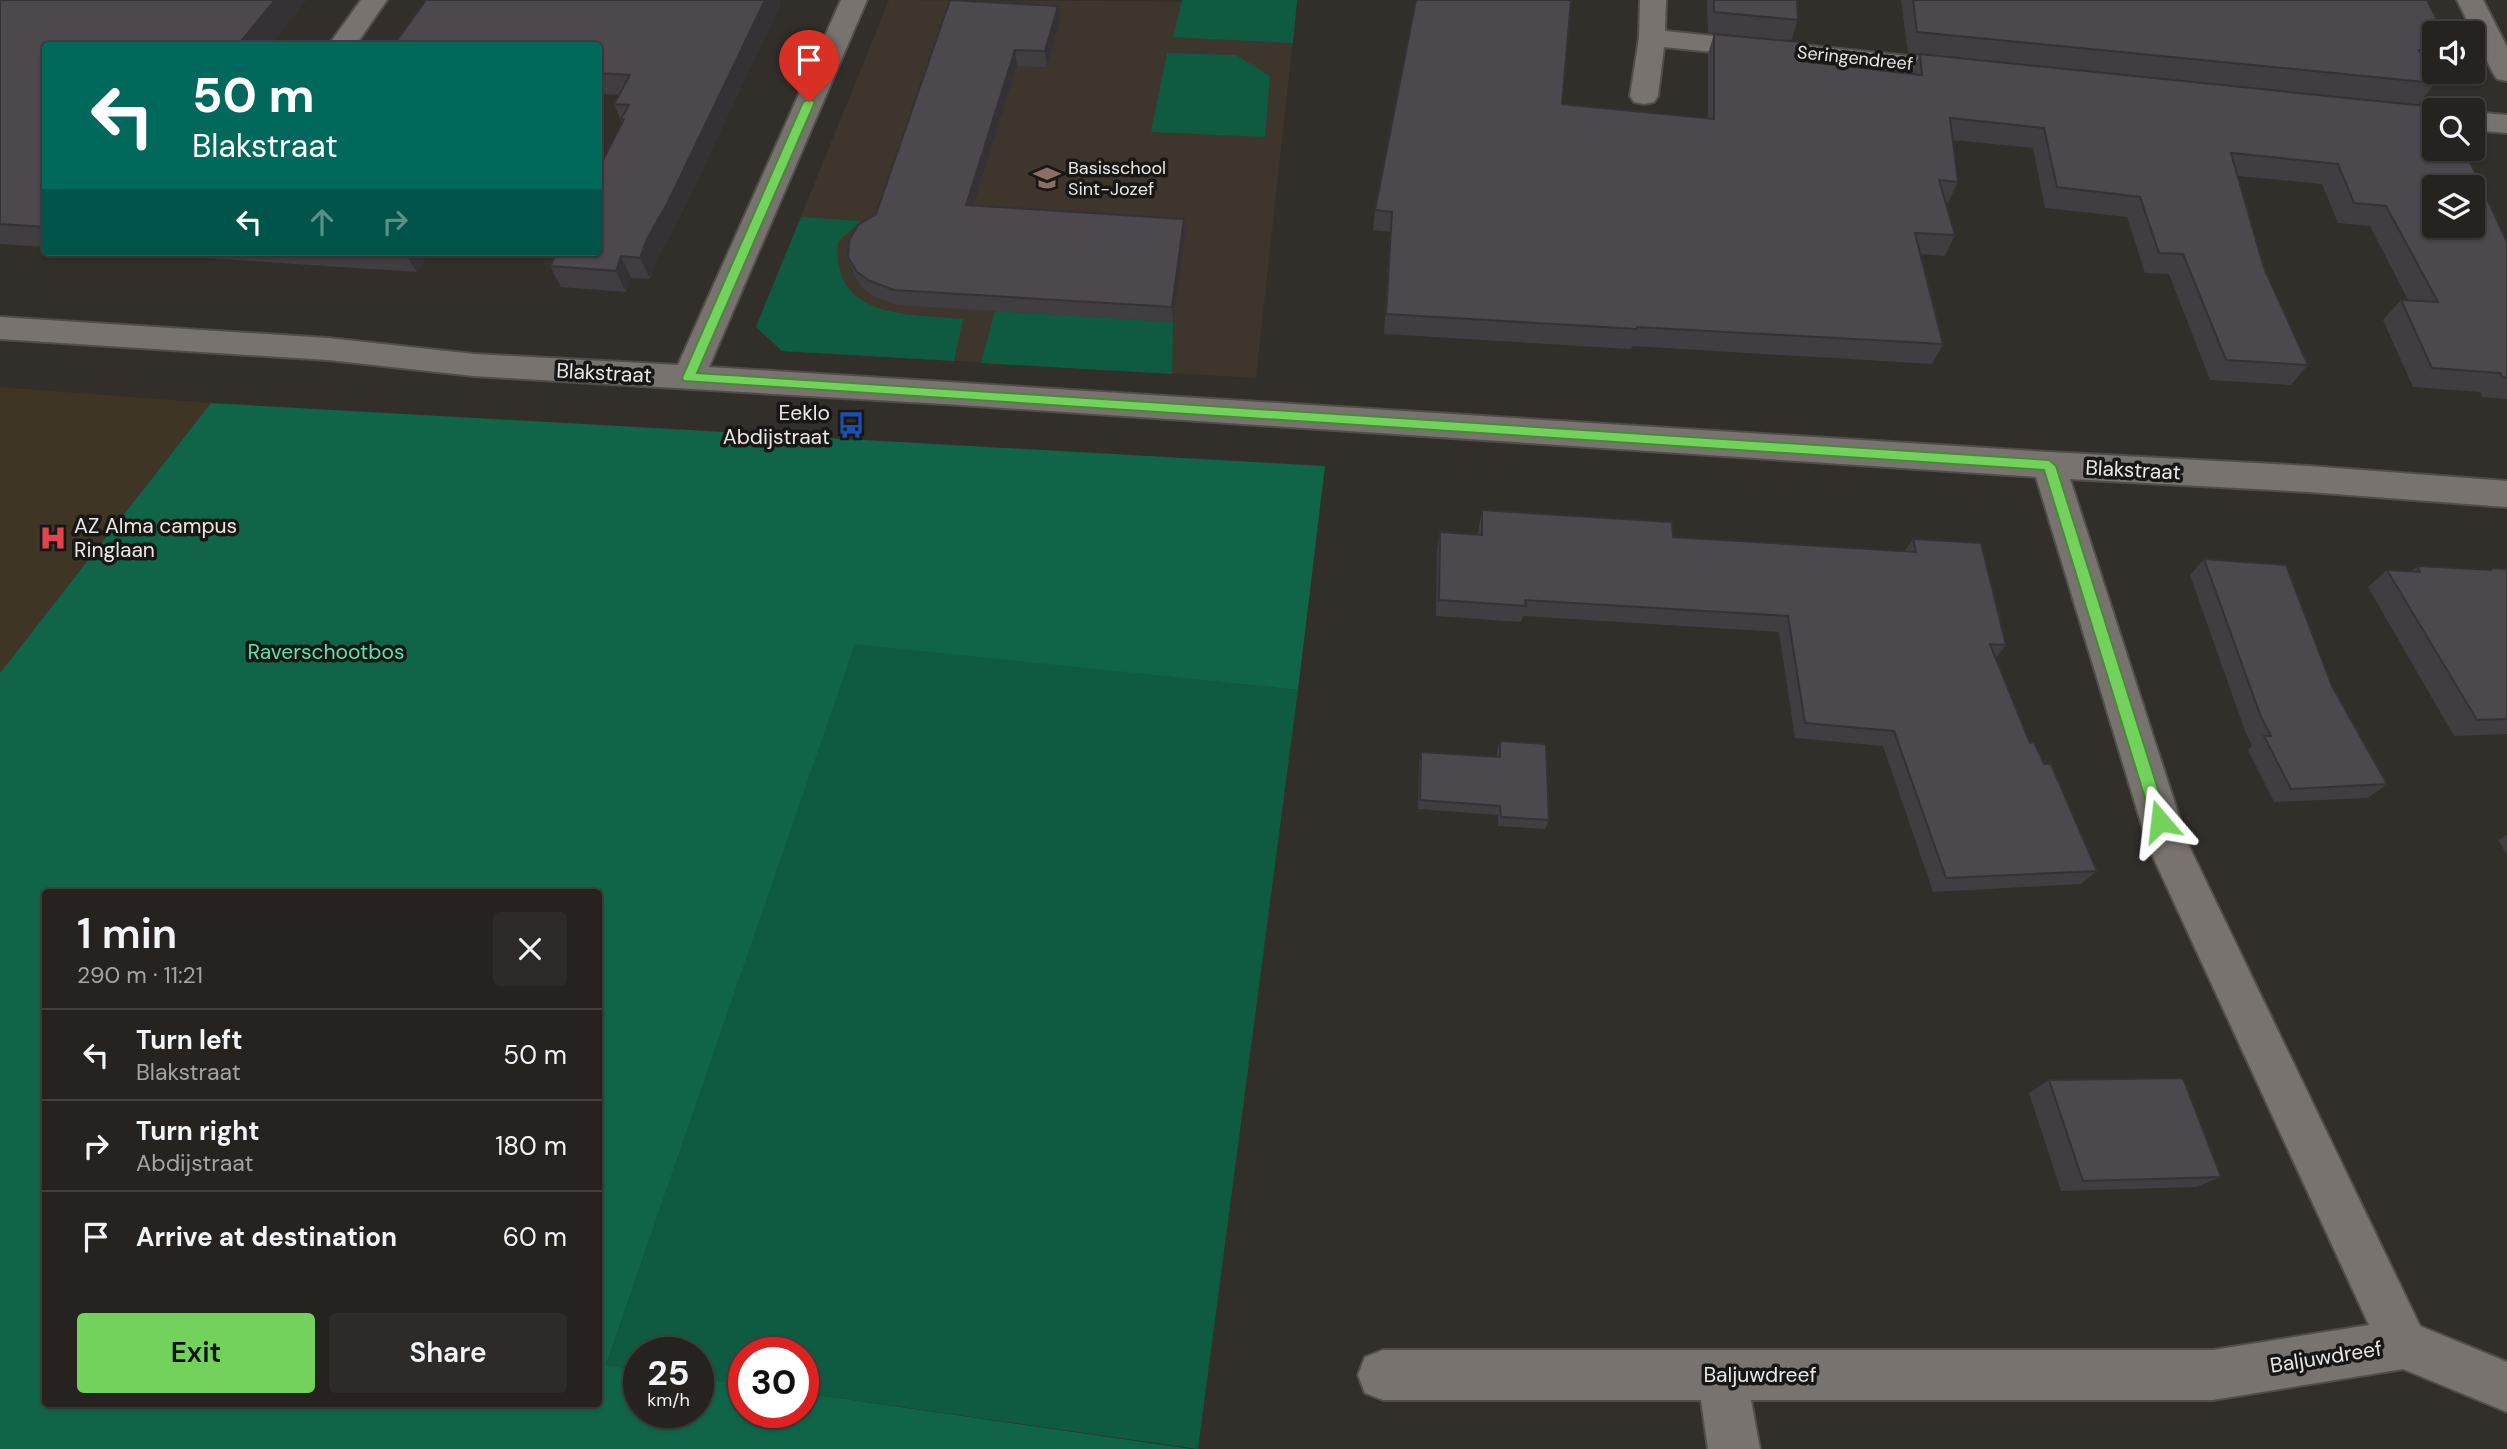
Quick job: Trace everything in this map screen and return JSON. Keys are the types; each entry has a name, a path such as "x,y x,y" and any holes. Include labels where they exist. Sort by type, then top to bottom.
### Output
{"street":[{"path":"344,42 374,0"},
{"path":"688,378 854,0"},
{"path":"1644,96 1652,38 1653,0"},
{"path":"2470,0 2507,73"},
{"name":"Seringendreef","path":"1652,38 1995,72"},
{"path":"2485,122 2507,124"},
{"name":"Blakstraat","path":"0,328 328,349 474,365 2049,466 2309,479 2507,495"},
{"name":"Baljuwdreef","path":"1383,1375 2213,1375 2403,1344 2168,846 2049,466"},
{"path":"2403,1344 2507,1387"},
{"path":"1722,1375 1734,1449"}],"shaded area":[{"name":"Basisschool Sint-Jozef","path":"889,0 1297,2 1256,378 782,351 756,327"},
{"name":"AZ Alma campus Ringlaan","path":"0,387 211,403 0,673"}],"green space":[{"path":"1182,0 1297,0 1293,43 1173,37"},
{"path":"1167,53 1236,55 1270,76 1265,137 1151,132"},
{"path":"801,217 861,221 838,242 839,267 847,286 860,299 897,313 963,319 954,361 782,351 756,327"},
{"path":"995,311 1173,322 1172,374 981,363"},
{"name":"Raverschootbos","path":"211,403 1325,466 1298,690 855,644 606,1365 623,1368 623,1428 714,1428 714,1380 728,1383 728,1428 819,1428 819,1395 1191,1449 0,1449 0,673"},
{"path":"855,643 1298,690 1198,1449 819,1395 819,1337 728,1337 728,1383 714,1380 714,1337 623,1337 623,1368 606,1365"}],"building":[{"path":"0,0 275,0 240,42 42,42 42,227 0,224"},
{"path":"426,0 765,0 640,258 621,256 616,271 550,266 555,256 602,256 602,162 629,105 614,104 630,75 602,73 602,42 396,42"},
{"path":"950,0 1058,6 1045,51 1015,50 966,205 1184,219 1172,307 894,290 870,281 857,272 848,257 849,241 858,225 876,214"},
{"path":"1416,0 1571,0 1562,104 1714,119 1714,34 1800,42 1801,61 1922,75 1920,54 2422,106 2422,161 2470,161 2476,175 2422,175 2422,238 2485,238 2485,194 2507,242 2507,378 2500,373 2432,368 2401,300 2438,302 2386,206 2354,203 2338,164 2231,153 2264,268 2308,365 2226,360 2183,254 2159,253 2140,197 2057,187 2044,128 1950,118 1958,182 1939,180 1955,235 1915,233 1943,344 1386,314 1392,212 1375,210"},
{"path":"1714,0 1797,0 1798,20 1714,12"},
{"path":"1913,0 2427,0 2438,21 2422,21 2422,50 2419,50 2422,56 2422,82 1917,32"},
{"path":"1482,510 1672,522 1673,537 1916,552 1913,539 1981,543 2006,645 1990,644 2030,743 2034,742 2044,764 2051,764 2097,871 1946,878 1894,731 1805,723 1788,616 1525,600 1526,606 1439,600 1440,532 1482,535"},
{"path":"2204,559 2286,565 2332,686 2387,784 2291,789 2264,736 2271,736 2261,717"},
{"path":"2417,566 2507,569 2507,719 2477,720 2387,570 2420,572"},
{"path":"1500,741 1546,744 1549,820 1501,817 1500,806 1420,800 1421,752 1500,757"},
{"path":"2183,1078 2221,1177 2083,1181 2049,1080"}],"place":[{"name":"Basisschool Sint-Jozef","path":"1047,178"},
{"name":"Eeklo Abdijstraat","path":"851,425"},
{"name":"AZ Alma campus Ringlaan","path":"53,538"}],"route":[{"path":"809,102 688,378 960,393 2049,466 2160,821"}]}
